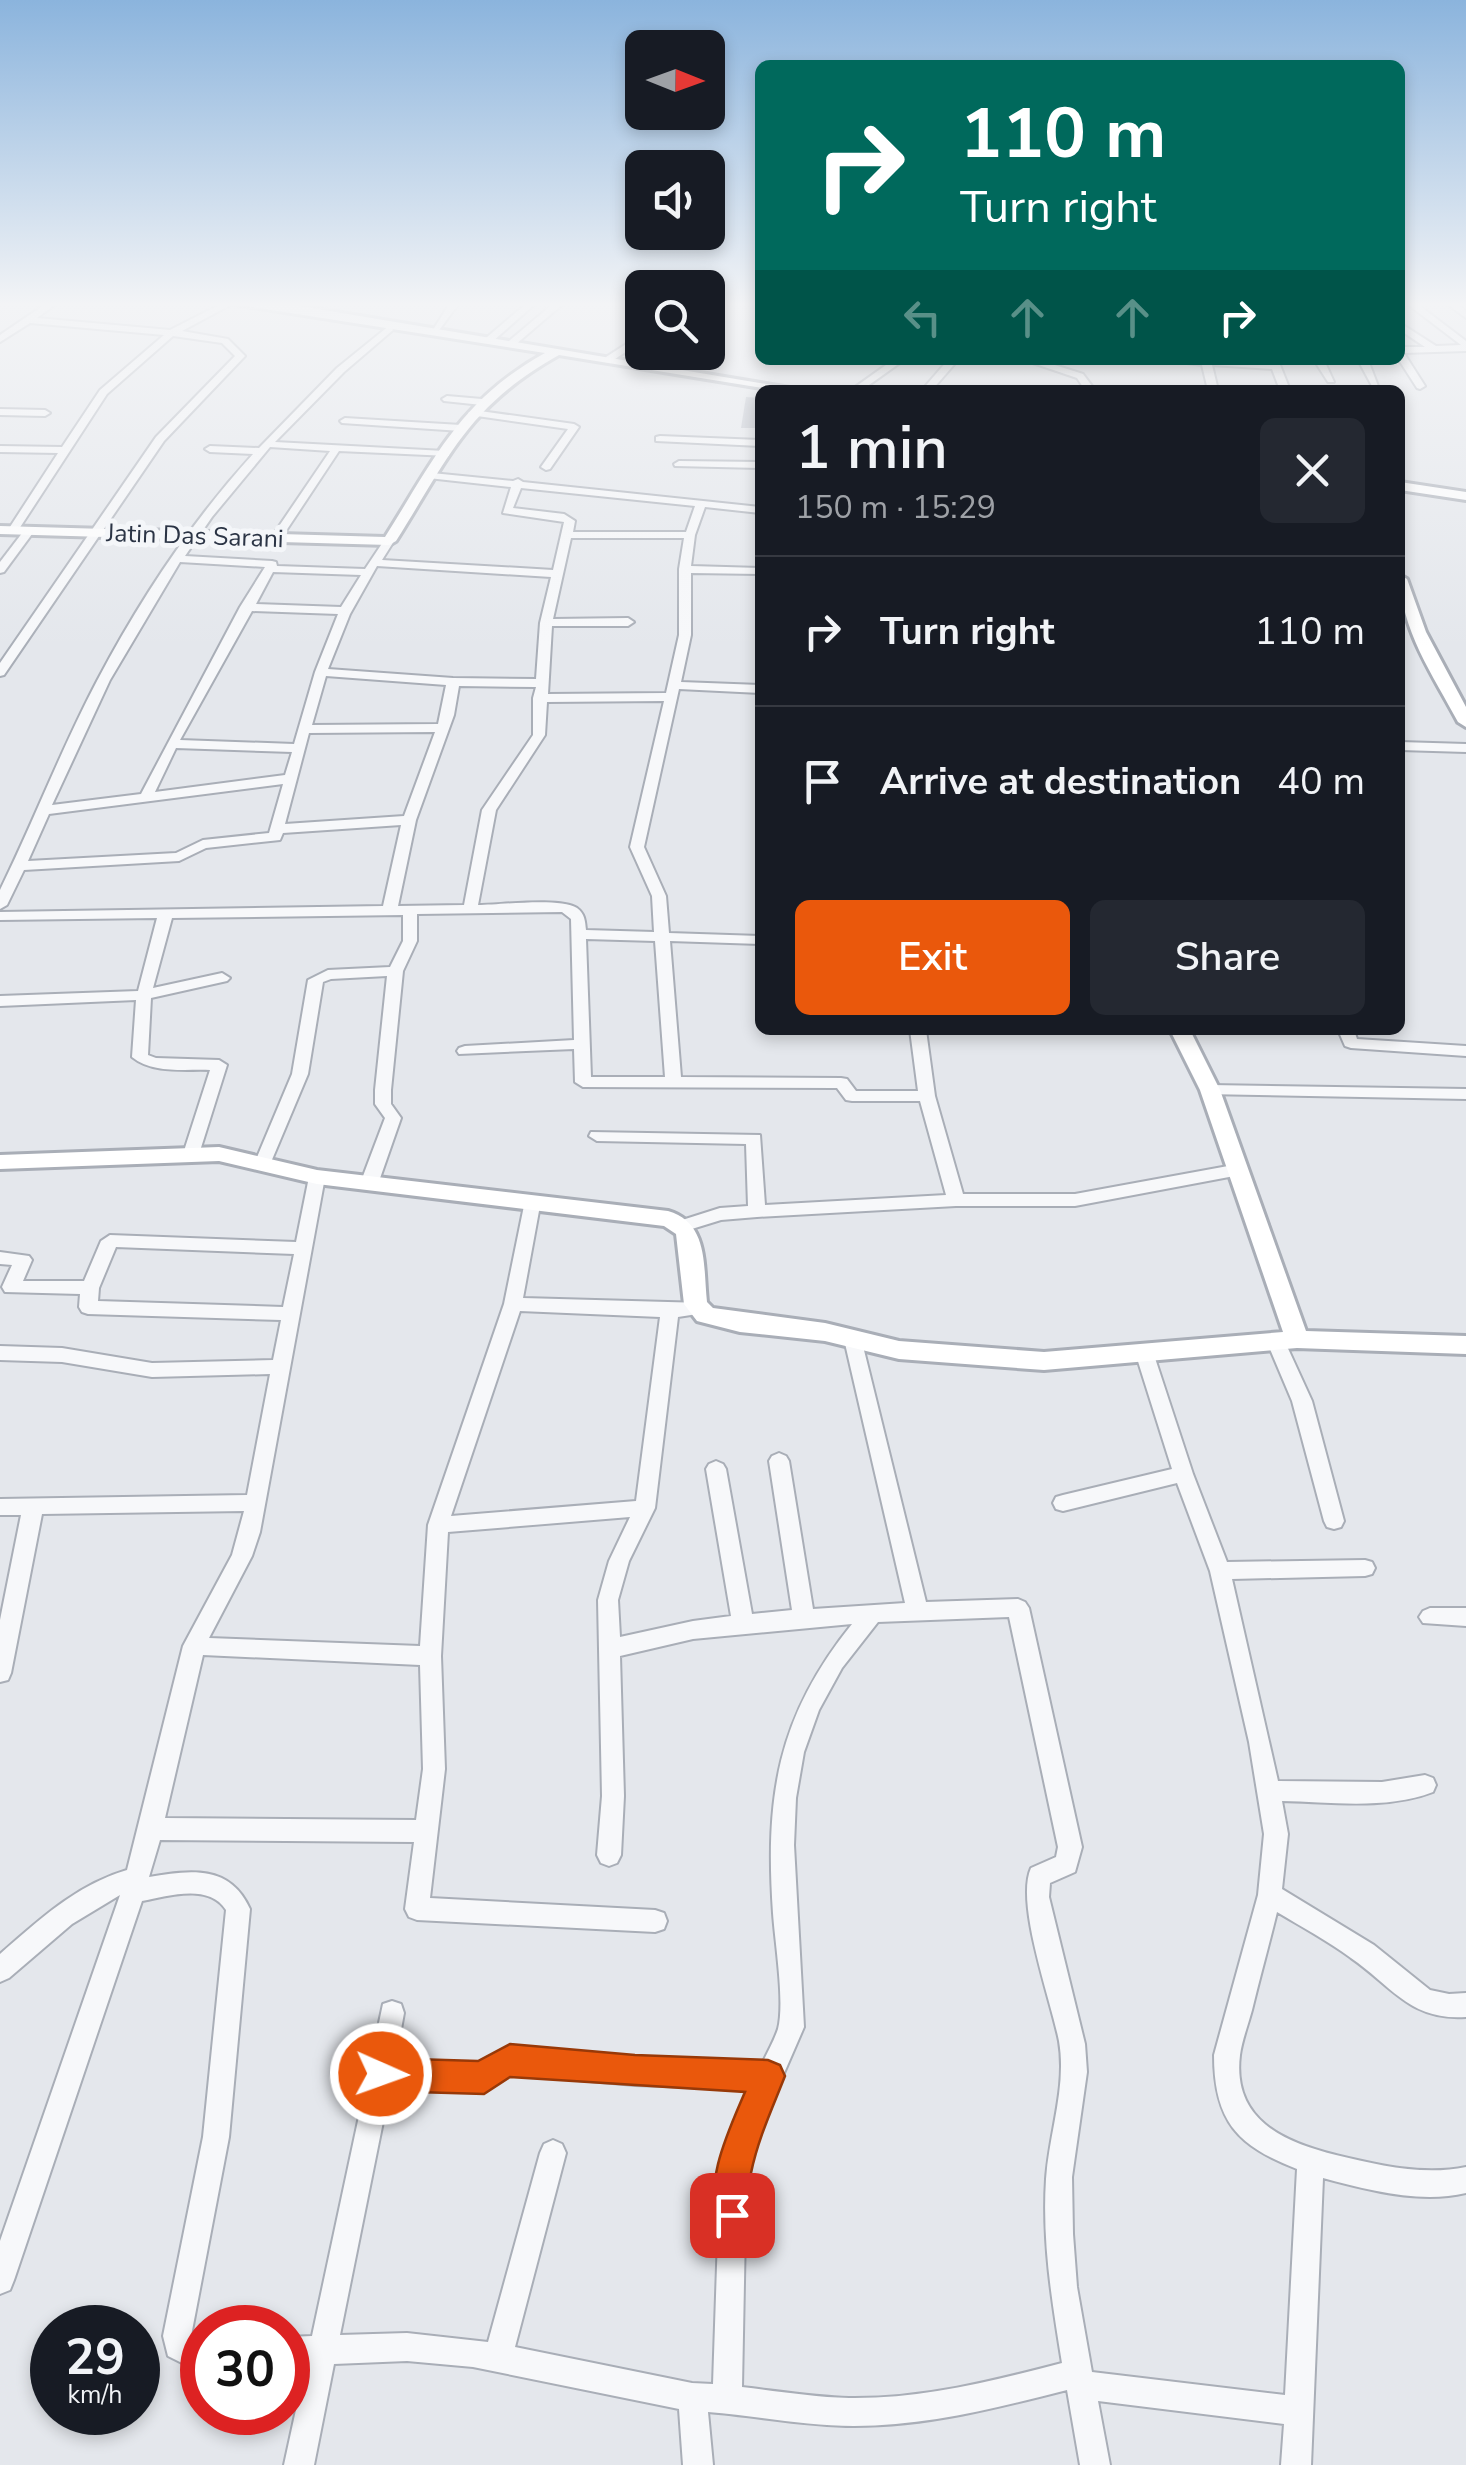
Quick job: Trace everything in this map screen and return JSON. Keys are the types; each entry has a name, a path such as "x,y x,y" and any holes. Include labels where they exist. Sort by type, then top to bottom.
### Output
{"street":[{"path":"7,530 85,418"},
{"path":"0,672 160,439 180,418"},
{"path":"0,905 75,739 130,632 196,534 291,418"},
{"path":"12,873 179,857 203,844 274,838 321,672 345,611 470,418"},
{"path":"546,467 578,422 550,418"},
{"path":"345,421 462,428"},
{"path":"660,438 755,443"},
{"path":"0,449 63,450"},
{"path":"210,449 445,454"},
{"path":"276,538 335,450"},
{"path":"679,464 755,465"},
{"path":"432,476 755,509"},
{"path":"470,908 488,810 498,791 536,744 542,716 538,698 546,623 570,521 566,517 506,510 518,482"},
{"path":"1405,489 1466,499"},
{"path":"674,1083 664,934 655,881 636,847 686,628 685,569 690,535 701,504"},
{"name":"Jatin Das Sarani","path":"7,530 390,541"},
{"path":"0,570 30,530"},
{"path":"567,534 690,535"},
{"path":"146,797 272,564 179,559"},
{"path":"270,569 556,574"},
{"path":"685,569 755,572"},
{"path":"1405,594 1418,632 1466,722"},
{"path":"246,607 345,611"},
{"path":"546,623 628,622"},
{"path":"321,672 453,682 540,682"},
{"path":"390,909 408,820 444,728 453,682"},
{"path":"538,698 755,688"},
{"path":"304,729 444,728"},
{"path":"172,744 298,748"},
{"path":"1405,746 1466,748"},
{"path":"46,810 288,778"},
{"path":"277,829 408,820"},
{"path":"369,1184 393,1118 383,1104 395,972 410,941 410,908"},
{"path":"0,916 568,908 578,916 583,1082 841,1082 852,1096 927,1096"},
{"path":"165,916 144,994 140,1058 154,1063 222,1057 191,1154"},
{"path":"578,934 755,940"},
{"path":"263,1162 300,1074 316,980 328,975 395,972"},
{"path":"0,1001 144,994 222,978"},
{"path":"919,1035 927,1096 956,1200"},
{"path":"1182,1035 1210,1090 1239,1170 1334,1521"},
{"path":"1348,1035 1350,1043 1466,1051"},
{"path":"465,1051 582,1044"},
{"path":"1210,1090 1466,1094"},
{"path":"597,1136 754,1139 758,1210"},
{"path":"0,1162 191,1154 263,1162 317,1177 668,1219 687,1233 698,1308"},
{"path":"682,1226 720,1214 758,1210 956,1200 1076,1200 1239,1170"},
{"path":"0,2280 134,1885 194,1646 242,1556 317,1177"},
{"path":"532,1200 513,1304 438,1525 430,1656 434,1769 418,1909 656,1921"},
{"path":"289,1314 88,1307 90,1288 110,1240 302,1248"},
{"path":"0,1258 24,1260 12,1287 90,1288"},
{"path":"513,1304 670,1311 698,1308 718,1320 969,1358 1044,1360 1145,1355 1286,1341 1464,1351"},
{"path":"609,1854 614,1796 608,1648 610,1586 645,1508 670,1311"},
{"path":"853,1338 917,1610"},
{"path":"0,1352 62,1355 152,1370 280,1367"},
{"path":"1145,1355 1183,1474 1220,1571 1276,1834 1270,1895 1228,2056 1226,2082 1236,2109 1260,2139 1311,2162 1421,2185 1466,2182"},
{"path":"778,1461 804,1620"},
{"path":"716,1469 742,1624"},
{"path":"1062,1503 1183,1474"},
{"path":"0,1506 255,1503"},
{"path":"0,1673 34,1507"},
{"path":"438,1525 645,1508"},
{"path":"1220,1571 1365,1568"},
{"path":"608,1648 643,1645 701,1628 917,1610 1018,1608 1070,1848 1068,1864 1039,1876 1037,1897 1073,2058 1060,2177 1060,2234 1063,2287 1095,2465"},
{"path":"727,2398 733,2178 742,2139 790,2027 792,2004 781,1824 785,1776 798,1732 818,1687 839,1650 872,1614"},
{"path":"1430,1617 1466,1618"},
{"path":"194,1646 430,1656"},
{"path":"1269,1792 1382,1792 1425,1784"},
{"path":"151,1828 427,1832"},
{"path":"0,1970 83,1900 103,1888 214,1884 228,1890 238,1910 216,2137 183,2305"},
{"path":"1270,1895 1366,1954 1415,1997 1444,2006 1466,2005"},
{"path":"299,2465 392,2014"},
{"path":"381,2074 484,2078 510,2061 635,2072 768,2076"},
{"path":"498,2358 552,2153"},
{"path":"1296,2465 1311,2162"},
{"path":"180,2321 180,2347"},
{"path":"310,2350 407,2347 498,2358 692,2397 727,2398 791,2409 855,2412 959,2404 1079,2379 1298,2411"},
{"path":"692,2397 698,2465"}],"building":[{"path":"743,418 755,418 755,428 741,428"}],"route":[{"path":"381,2074 484,2078 510,2061 635,2072 768,2076 742,2139 733,2178 732,2215"}]}
